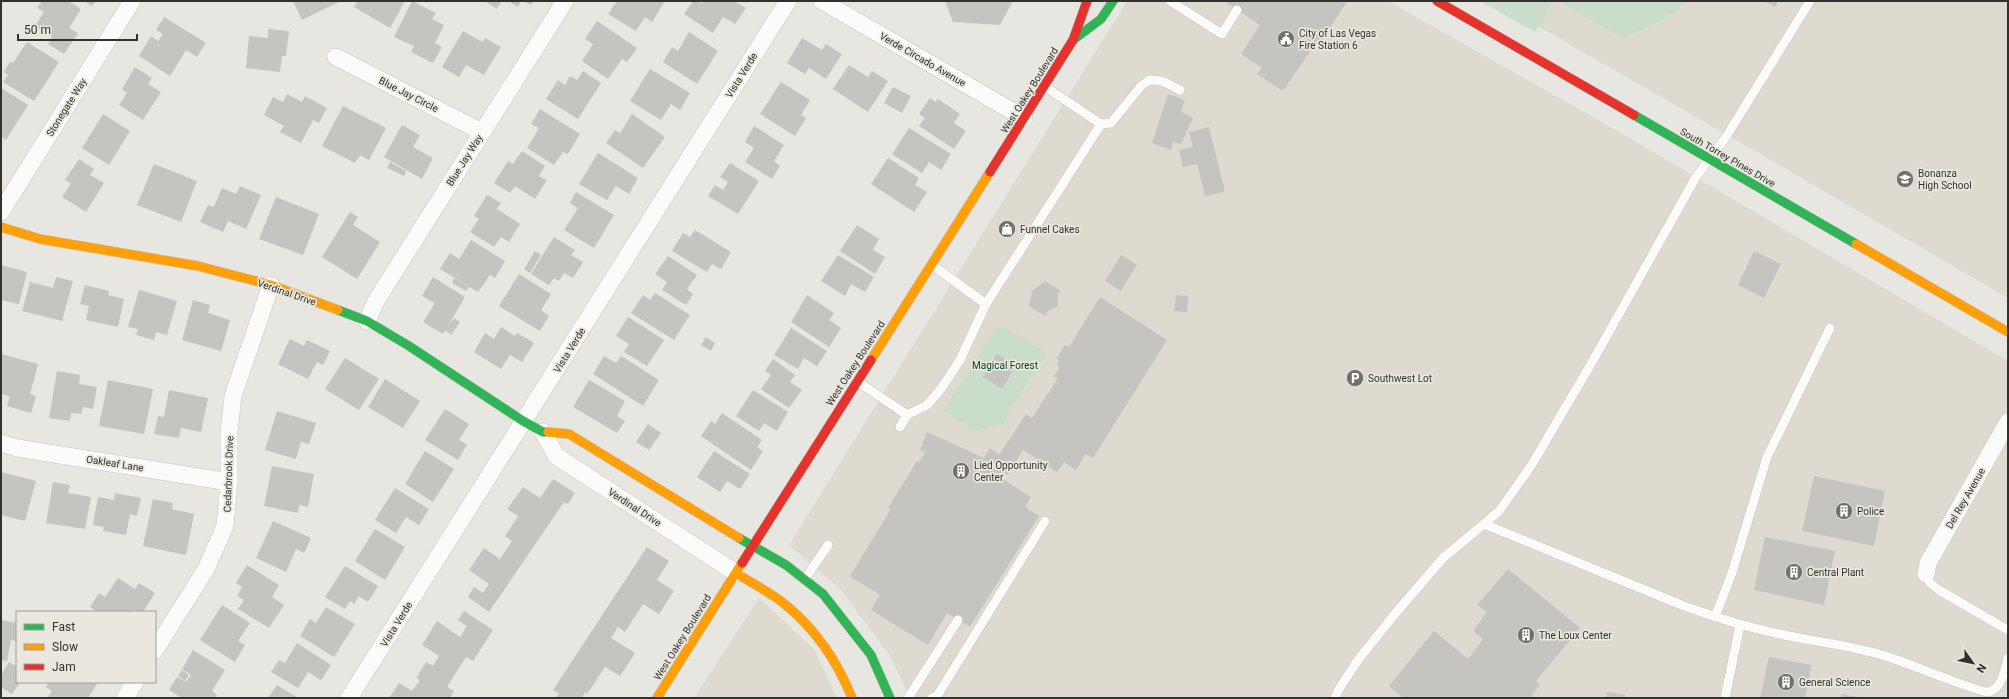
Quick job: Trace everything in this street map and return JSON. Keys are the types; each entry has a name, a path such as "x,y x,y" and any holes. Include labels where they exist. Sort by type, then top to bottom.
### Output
{"main road":[{"name":"West Oakey Boulevard","path":"657,698 1073,40 1083,8 1087,1"},
{"name":"West Oakey Boulevard","path":"1073,40 1101,19 1113,1"},
{"name":"South Torrey Pines Drive","path":"1437,1 2008,332"},
{"name":"Verdinal Drive","path":"1,227 40,239 198,266 271,285 367,321 409,346 524,421 543,432 570,434 752,546 786,565 823,594 871,655 890,698"},
{"path":"736,572 787,606 809,626 824,646 846,682 852,698"}],"street":[{"name":"Stonegate Way","path":"1,212 132,1"},
{"name":"Blue Jay Way","path":"367,321 376,301 564,1"},
{"name":"Vista Verde","path":"349,698 788,1"},
{"name":"Verde Circado Avenue","path":"822,1 1024,118"},
{"name":"Blue Jay Circle","path":"336,57 482,132"},
{"name":"Cedarbrook Drive","path":"156,648 206,569 225,526 229,482 229,432 233,396 271,285"},
{"name":"Del Rey Avenue","path":"1926,574 1928,563 2008,422"},
{"name":"Verdinal Drive","path":"543,432 556,456 736,572"},
{"name":"Oakleaf Lane","path":"1,443 17,448 229,482"},
{"path":"125,698 134,683"}],"lane":[{"path":"1170,1 1222,34 1237,10"},
{"path":"1335,698 1339,689 1358,660 1398,610 1443,558 1499,511 1531,466 1591,364 1696,177 1740,115 1810,1"},
{"path":"1044,86 1100,124 1111,123 1141,86 1149,80 1166,81 1172,87 1180,90"},
{"path":"900,427 907,415 927,405 941,389 960,360 986,304 1100,124"},
{"path":"932,265 986,304"},
{"path":"1715,617 1732,573 1767,457 1830,328"},
{"path":"856,381 907,415"},
{"path":"932,698 937,696 1045,521"},
{"path":"1484,524 1684,606 1715,617 1740,625 1882,654 1965,684 1983,693 1990,692 1999,684 2008,658"},
{"path":"805,579 828,545"},
{"path":"1926,574 1930,583 1939,590 2008,630"},
{"path":"908,698 958,620"},
{"path":"1726,698 1740,625"}],"shaded area":[{"path":"1127,1 1388,1 1607,125 2008,361 2008,698 910,698 889,654 840,589 789,545"},
{"name":"Bonanza High School","path":"1494,1 2008,1 2008,298 1736,140"},
{"path":"759,598 814,649 837,698 694,698"}],"green space":[{"path":"1480,1 1554,1 1535,32"},
{"path":"1558,1 1688,1 1665,19 1624,38"},
{"name":"Magical Forest","path":"1004,327 1047,353 1011,408 1004,424 974,431 943,411 996,328"}],"building":[{"path":"42,1 68,1 81,9 69,28 78,33 64,54 48,44 52,37 35,26 44,12 37,8"},
{"path":"84,1 96,1 92,6"},
{"path":"293,1 341,1 302,20"},
{"path":"358,1 405,1 390,28 354,7"},
{"path":"412,1 436,13 432,19 444,25 435,43 442,47 433,63 411,52 414,46 394,37"},
{"path":"485,1 502,1 497,9"},
{"path":"508,1 521,1 518,7"},
{"path":"524,1 534,1 531,5"},
{"path":"617,1 665,1 652,22 645,17 636,31 608,14"},
{"path":"693,1 702,3 704,1 734,1 746,8 735,24 723,17 713,33 684,14"},
{"path":"945,1 1013,1 1000,25 953,22"},
{"name":"City of Las Vegas Fire Station 6","path":"1224,1 1347,2 1316,49 1313,47 1283,91 1257,74 1262,68 1241,54 1260,25"},
{"path":"1765,1 1778,1 1775,7"},
{"path":"164,17 206,43 197,57 186,50 170,76 139,56 151,36 158,41 163,34 156,30"},
{"path":"597,21 637,48 627,62 622,59 608,79 582,61 593,44 585,39"},
{"path":"268,29 289,31 286,56 282,56 280,72 246,68 249,36 268,38"},
{"path":"463,31 482,42 485,38 501,47 484,75 466,65 459,77 442,67"},
{"path":"689,32 718,51 697,84 663,62 672,47 678,51"},
{"path":"802,38 822,50 826,44 842,54 826,79 809,68 805,74 787,63"},
{"path":"27,42 59,62 34,101 3,82 8,75 4,72 10,62 13,63"},
{"path":"849,65 868,77 872,71 888,81 868,112 833,89"},
{"path":"135,67 152,78 148,84 161,92 143,120 119,105 127,93 122,89"},
{"path":"650,69 690,93 680,110 671,104 661,120 630,101"},
{"path":"583,71 601,83 578,119 546,99 558,80 565,85 570,76 577,80"},
{"path":"781,82 810,100 801,115 806,118 795,136 760,114"},
{"path":"893,87 911,96 902,113 884,103"},
{"path":"1,88 28,105 6,140 1,136"},
{"path":"287,94 302,102 305,96 327,108 319,123 313,120 301,143 280,132 284,126 264,115 273,97 283,102"},
{"path":"1168,94 1185,100 1181,112 1193,118 1181,144 1173,142 1171,150 1152,143"},
{"path":"930,98 936,102 938,99 960,114 954,123 966,131 954,149 919,126 925,118 919,114"},
{"path":"343,106 386,128 369,160 360,155 355,163 322,146"},
{"path":"540,109 580,134 568,154 563,152 554,165 527,148 539,128 531,124"},
{"path":"103,114 130,131 109,165 82,148"},
{"path":"632,114 665,137 643,168 606,143 615,130 620,133"},
{"path":"402,125 420,135 413,147 433,158 422,179 384,157"},
{"path":"754,126 784,145 774,161 780,166 772,179 745,162 754,148 745,142"},
{"path":"1209,127 1225,192 1205,196 1197,164 1183,167 1179,150 1193,147 1189,132"},
{"path":"909,128 951,154 941,170 929,162 922,173 892,154"},
{"path":"522,151 545,166 539,176 547,180 535,199 515,186 510,193 494,183 508,161 513,164"},
{"path":"598,153 638,178 629,194 616,186 607,200 579,184"},
{"path":"888,158 919,178 915,185 927,192 914,212 871,184"},
{"path":"79,159 94,169 90,175 104,183 86,212 62,197 71,183 65,180"},
{"path":"390,162 406,171 404,176 387,168"},
{"path":"730,163 759,181 738,214 708,196 715,185 723,190 728,182 720,177"},
{"path":"154,164 197,181 181,222 137,205"},
{"path":"240,186 261,195 246,229 228,221 223,232 200,222 208,205 214,207 222,188 236,194"},
{"path":"576,192 614,215 594,248 564,230 578,208 570,203"},
{"path":"487,195 501,203 497,209 520,224 509,242 501,237 494,247 470,232 479,219 474,216"},
{"path":"276,197 319,214 303,255 259,239"},
{"path":"350,212 358,217 353,225 380,242 357,279 322,257"},
{"name":"Funnel Cakes","path":"1008,222 1013,225 1006,237 1001,233"},
{"path":"857,225 879,239 873,250 885,257 875,274 840,251"},
{"path":"695,230 731,252 721,269 712,264 707,272 672,251 683,233 690,237"},
{"path":"554,237 575,250 571,255 583,262 573,278 564,273 559,281 554,278 549,285 531,274"},
{"path":"471,240 505,261 495,278 490,275 478,292 440,269 450,253 459,259"},
{"path":"535,251 541,255 530,273 524,269"},
{"path":"1754,251 1781,264 1764,298 1738,285"},
{"path":"838,255 874,277 865,292 851,284 845,296 821,281"},
{"path":"1121,255 1137,265 1121,291 1105,281"},
{"path":"668,256 697,275 687,289 693,294 686,305 662,290 667,282 655,274"},
{"path":"1,265 27,272 19,304 1,300"},
{"path":"519,274 551,294 541,310 549,316 540,331 499,306"},
{"path":"56,277 73,281 62,321 22,311 30,282 53,288"},
{"path":"433,277 465,297 443,334 423,322 435,303 422,296"},
{"path":"454,278 469,287 466,291 452,283"},
{"path":"1045,281 1061,291 1058,294 1058,306 1047,312 1045,316 1029,306 1032,291"},
{"path":"85,285 109,291 108,295 124,299 118,327 86,320 89,306 80,304"},
{"path":"139,290 177,301 167,335 156,332 154,340 136,335 138,329 128,327"},
{"path":"655,293 690,315 674,340 631,313 643,295 650,300"},
{"path":"807,295 834,313 829,320 841,328 829,347 791,322"},
{"path":"1176,295 1188,296 1187,312 1174,311"},
{"name":"Lied Opportunity Center","path":"1100,297 1167,340 1093,458 1086,454 1076,470 1064,462 1057,472 1023,450 1008,475 1004,473 1001,478 1031,497 1025,507 1039,516 970,627 947,613 928,645 871,610 880,595 850,576 891,509 888,508 917,461 919,462 926,452 920,450 927,432 984,458 990,448 999,455 1026,414 1032,418 1058,378 1054,376 1060,367 1057,364 1059,360 1056,359 1065,345 1069,347"},
{"path":"193,300 210,305 208,313 230,320 221,351 182,340"},
{"path":"628,317 664,340 647,366 624,352 629,344 616,336"},
{"path":"454,318 460,322 451,335 445,330"},
{"path":"501,327 515,336 517,333 534,343 522,362 510,355 501,369 474,352 485,333 494,339"},
{"path":"791,328 827,351 817,366 804,358 798,369 774,355"},
{"path":"706,337 715,343 711,351 701,345"},
{"path":"290,339 304,346 307,340 330,351 323,365 317,362 308,379 278,364"},
{"path":"1,354 38,364 30,394 36,396 31,413 7,406 10,396 1,394"},
{"path":"997,354 1016,366 1002,389 983,377"},
{"path":"604,356 616,363 621,356 659,380 643,406 593,374"},
{"path":"345,358 379,379 359,410 325,389"},
{"path":"773,359 795,375 790,382 802,390 789,408 761,389 771,375 765,371"},
{"path":"57,371 80,375 79,384 97,387 93,409 83,407 81,414 71,413 70,421 49,418"},
{"path":"385,379 420,401 403,428 368,407"},
{"path":"108,380 153,389 144,434 99,426"},
{"path":"589,380 625,401 617,416 625,421 617,433 573,407"},
{"path":"169,390 208,398 201,432 181,428 179,438 154,434 158,416 164,417"},
{"path":"753,390 788,412 777,431 764,423 759,431 736,416"},
{"path":"445,409 469,424 459,440 467,445 458,460 425,440"},
{"path":"277,411 316,423 309,444 301,442 296,459 265,450"},
{"path":"722,413 762,440 757,447 763,451 751,470 701,436 711,421 715,424"},
{"path":"648,424 661,433 649,450 636,442"},
{"path":"425,451 454,469 433,502 405,484"},
{"path":"714,451 750,474 740,489 727,481 720,492 697,477"},
{"path":"272,466 314,474 308,507 299,505 298,513 264,506"},
{"path":"1,472 36,481 25,521 1,515"},
{"name":"Police","path":"1814,476 1885,491 1874,546 1802,531"},
{"path":"553,479 575,493 568,504 564,502 489,612 468,597 474,587 483,593 489,584 469,570 484,548 500,559 512,541 505,536 518,516 507,509 523,487 540,498"},
{"path":"53,482 70,485 68,493 91,497 85,529 46,523"},
{"path":"395,488 429,509 419,525 406,517 396,533 375,520"},
{"path":"115,493 141,498 137,516 130,514 126,535 103,531 104,527 93,525 98,497 114,500"},
{"path":"153,499 173,503 172,509 194,514 186,555 143,546"},
{"path":"273,521 311,538 304,553 296,549 286,572 256,558"},
{"path":"375,529 405,547 385,580 355,561"},
{"name":"Central Plant","path":"1765,537 1835,551 1824,605 1754,590"},
{"path":"647,547 669,561 657,580 674,591 659,614 643,604 625,632 618,627 611,638 635,653 620,676 605,667 587,694 585,692 582,698 556,698 559,693 553,690"},
{"path":"247,565 279,585 272,597 284,605 269,628 238,609 244,600 237,596 242,587 236,583"},
{"path":"345,566 378,586 368,602 359,596 354,604 350,601 345,609 325,597"},
{"name":"The Loux Center","path":"1508,569 1580,628 1536,681 1540,685 1530,698 1403,698 1389,686 1434,631 1468,659 1483,639 1473,631 1487,612 1477,605"},
{"path":"118,578 135,589 139,583 155,593 144,611 96,611 90,607 99,593 105,597"},
{"path":"222,605 250,623 238,641 245,645 235,662 200,640"},
{"path":"326,607 355,624 334,657 300,636 310,619 316,623"},
{"path":"464,611 493,630 473,661 466,657 447,687 454,691 450,698 389,698 399,683 412,691 420,680 416,678 426,662 433,666 439,656 422,645 437,621 460,637 467,626 458,620"},
{"path":"1,620 16,623 16,641 11,640 7,661 1,660"},
{"path":"297,643 331,665 321,680 308,672 298,688 271,672 279,660 285,663"},
{"path":"193,650 225,670 212,691 217,695 215,698 182,698 169,690 177,677 186,682 191,675 182,669"},
{"name":"General Science","path":"1769,657 1812,665 1805,698 1760,698"},
{"path":"9,662 16,666 16,683 19,683 12,694 1,687 1,675"},
{"path":"182,670 189,675 185,681 178,676"},
{"path":"48,683 97,684 88,698 47,698 52,691 46,687"},
{"path":"277,685 298,698 268,698"},
{"path":"1607,692 1625,695 1624,698 1606,698"},
{"path":"1842,694 1859,697 1859,698 1841,698"}],"traffic: fast":[{"path":"1073,40 1101,19 1113,1"},
{"path":"1634,115 1856,244"},
{"path":"338,310 367,321 409,346 523,421 543,432 548,432"},
{"path":"739,538 786,565 823,594 871,655 890,698"}],"traffic: slow":[{"path":"871,360 990,172"},
{"path":"1,227 40,239 198,266 271,285 338,310"},
{"path":"1856,244 2008,332"},
{"path":"548,432 569,434 739,538"},
{"path":"657,698 742,563"},
{"path":"736,573 781,601 808,626 826,648 840,672 852,698"}],"traffic: jam":[{"path":"990,172 1073,40 1087,1"},
{"path":"1437,1 1634,115"},
{"path":"742,563 871,360"}],"place":[{"name":"City of Las Vegas Fire Station 6","path":"1286,39"},
{"name":"Bonanza High School","path":"1905,179"},
{"name":"Funnel Cakes","path":"1007,229"},
{"name":"Southwest Lot","path":"1355,378"},
{"name":"Lied Opportunity Center","path":"961,471"},
{"name":"Police","path":"1844,511"},
{"name":"Central Plant","path":"1794,572"},
{"name":"The Loux Center","path":"1526,635"},
{"name":"General Science","path":"1786,682"}]}
